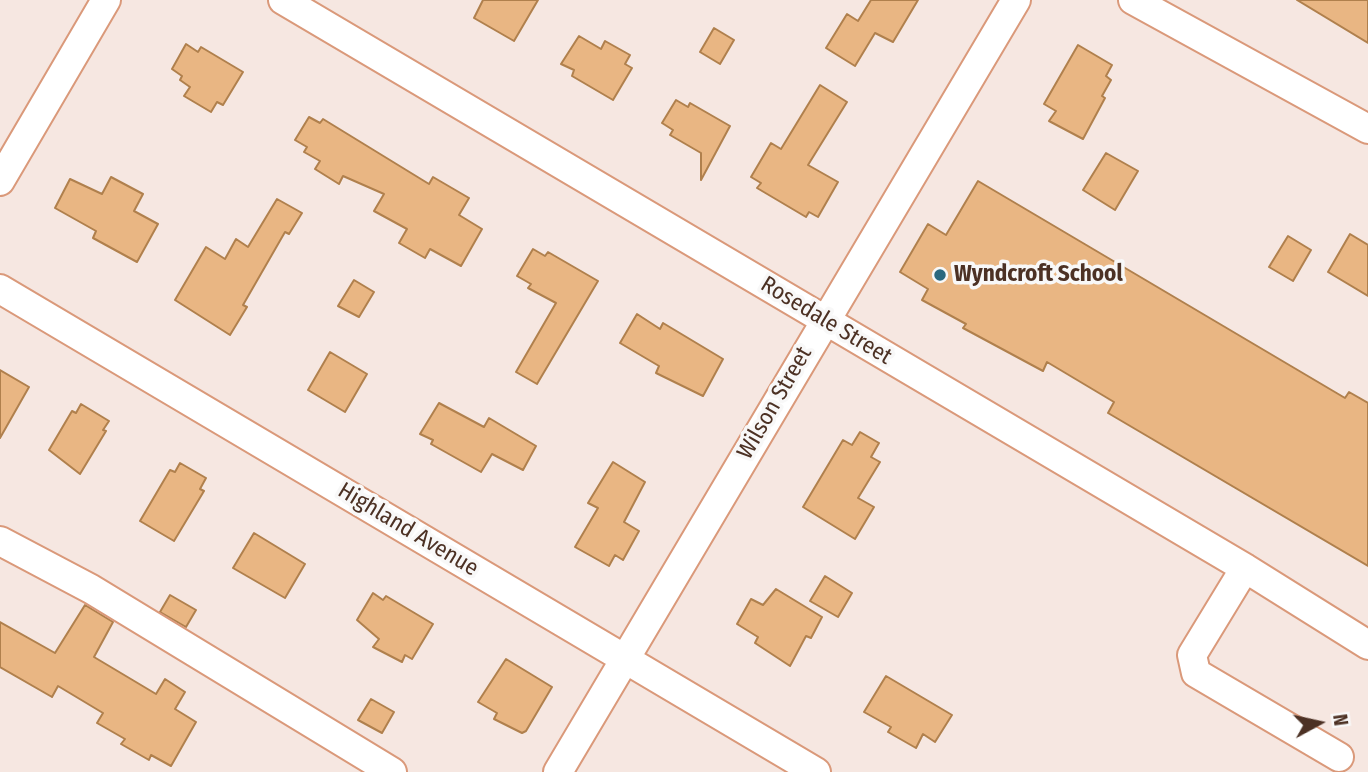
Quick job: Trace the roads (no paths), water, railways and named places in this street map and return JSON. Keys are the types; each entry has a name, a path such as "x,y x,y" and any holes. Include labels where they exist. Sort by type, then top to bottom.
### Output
{"street":[{"path":"0,181 106,0"},
{"name":"Rosedale Street","path":"283,0 1245,568 1368,645"},
{"name":"Wilson Street","path":"558,772 1016,0"},
{"path":"1133,0 1368,129"},
{"name":"Highland Avenue","path":"0,289 816,772"},
{"path":"0,541 91,589 392,772"},
{"path":"1245,568 1192,654 1196,673 1339,757"}],"place":[{"name":"Wyndcroft School","path":"940,275"}]}
